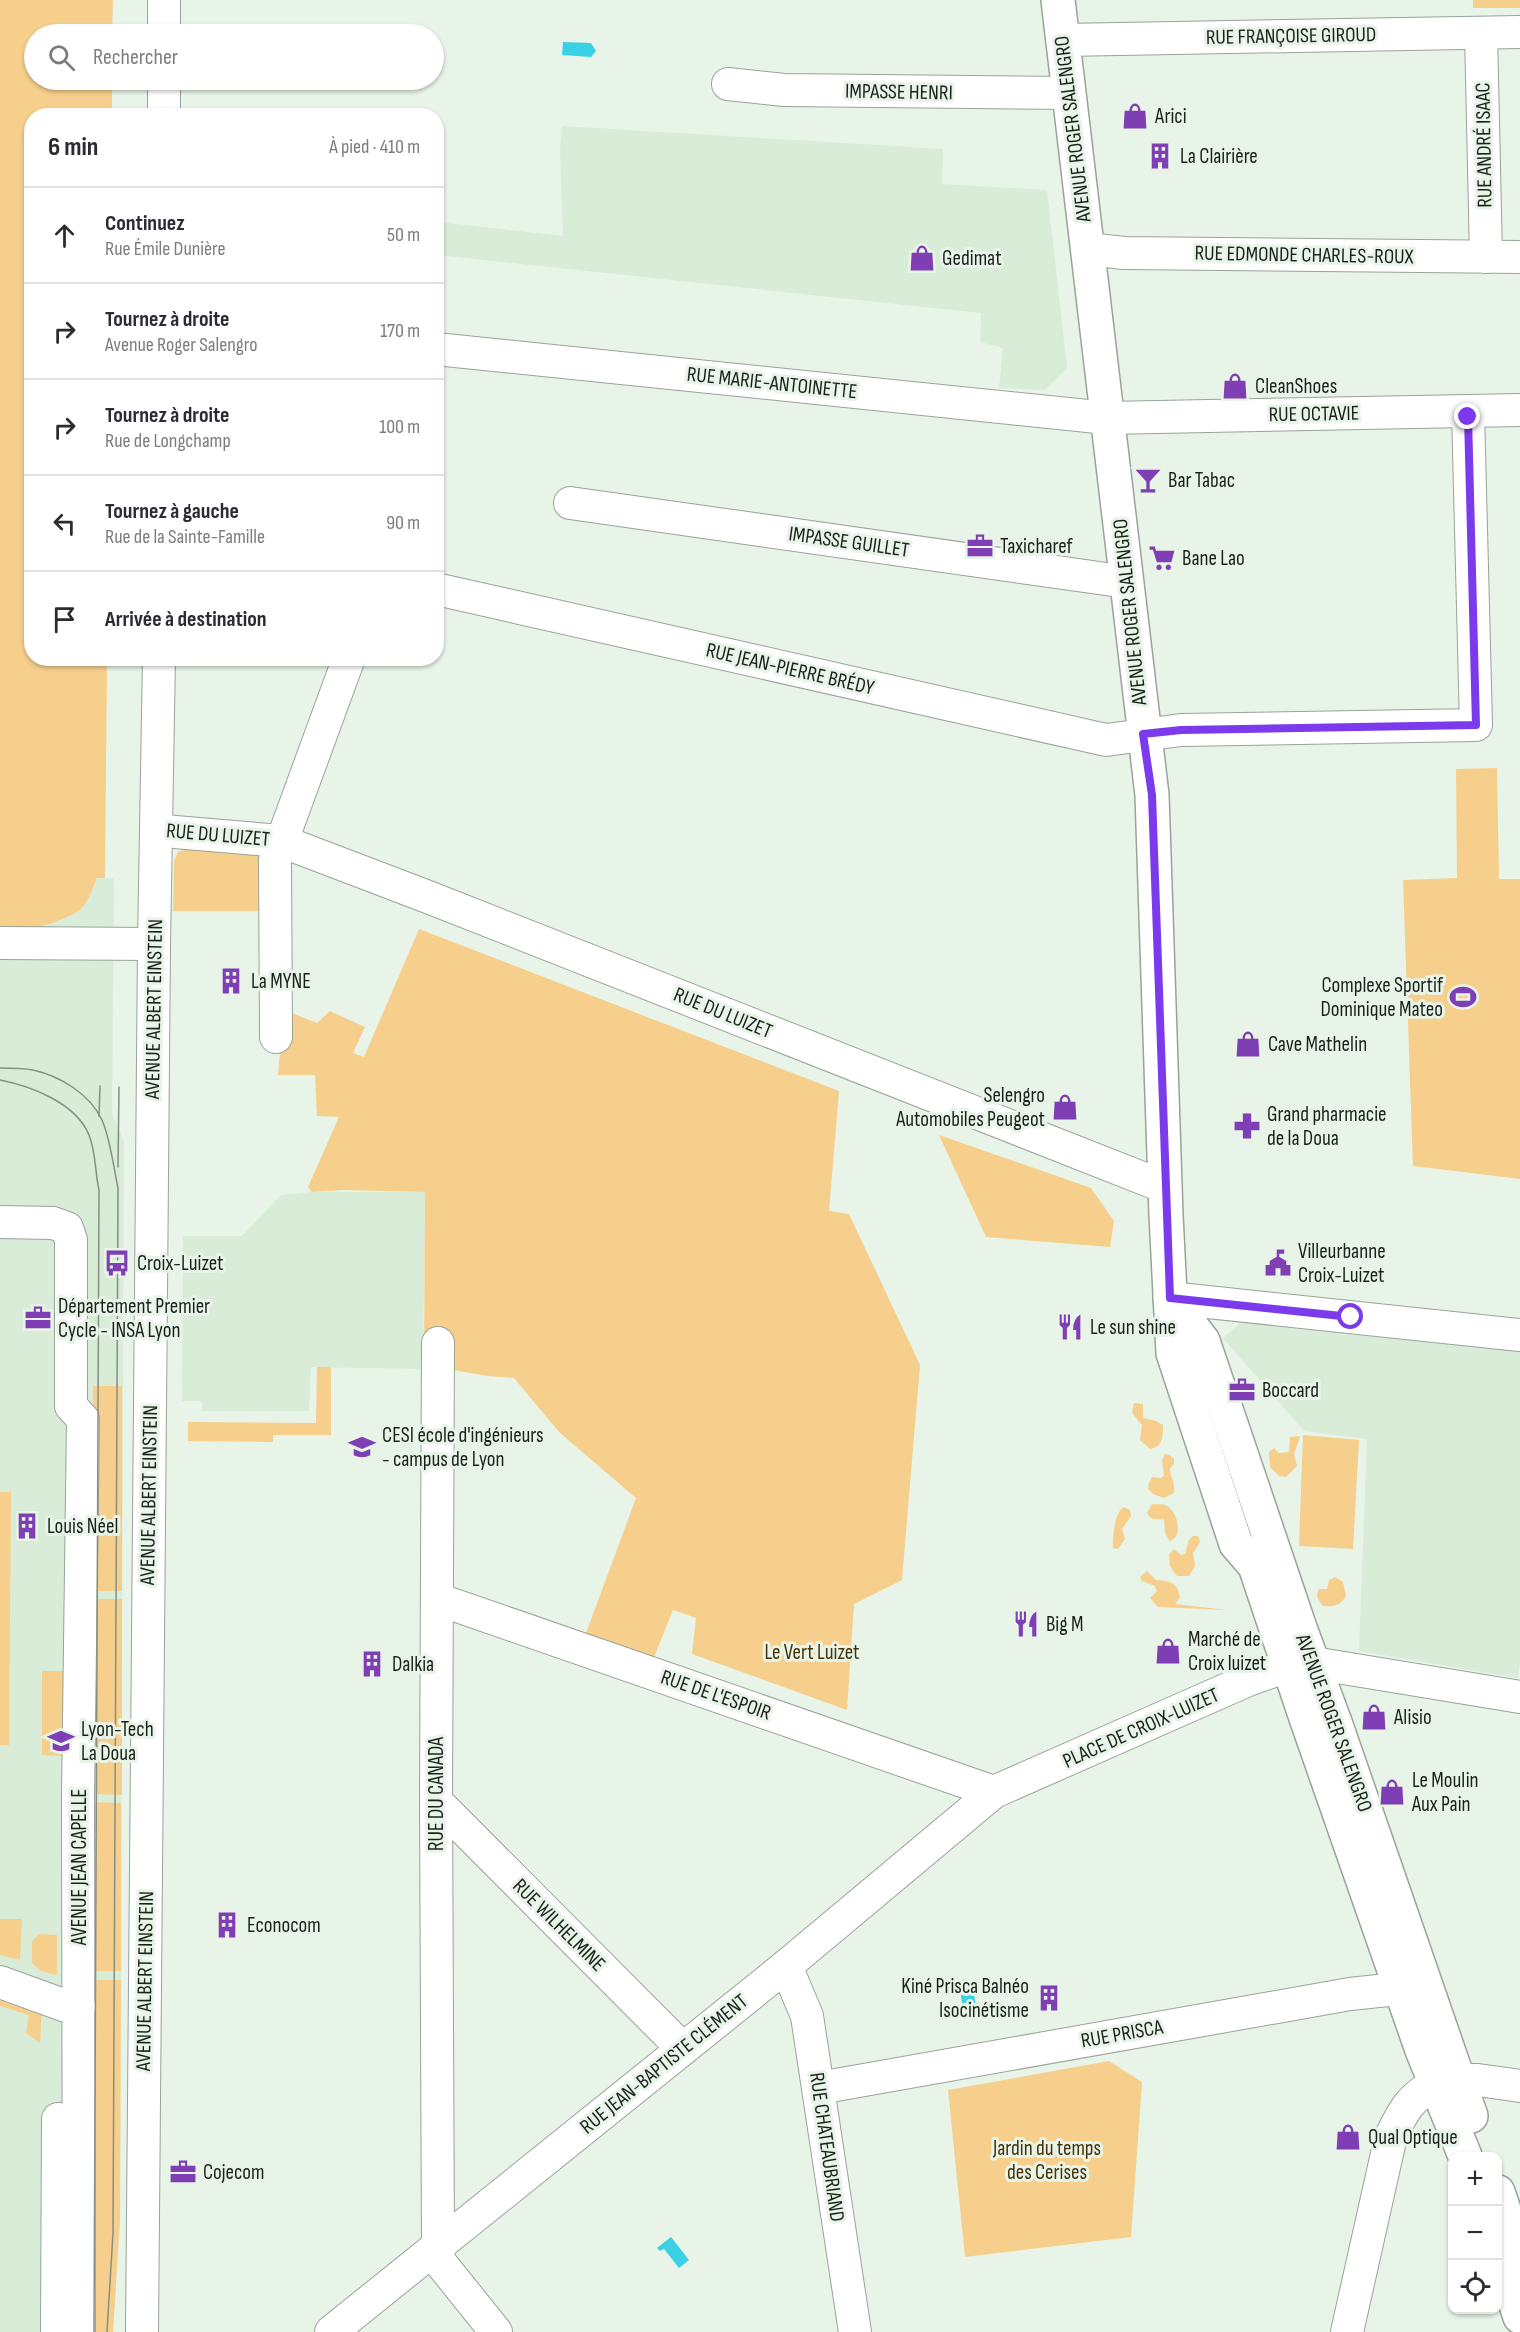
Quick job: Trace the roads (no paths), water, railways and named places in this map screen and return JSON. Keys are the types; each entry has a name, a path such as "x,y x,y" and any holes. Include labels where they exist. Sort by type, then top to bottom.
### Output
{"main road":[{"name":"AVENUE ROGER SALENGRO","path":"1058,0 1152,795 1173,1353 1236,1544 1255,1566 1300,1665 1448,2082 1483,2152"},
{"name":"AVENUE ROGER SALENGRO","path":"1448,2082 1464,2152"},
{"path":"1502,2206 1520,2257"},
{"path":"1500,2260 1520,2317"}],"street":[{"path":"164,0 164,24"},
{"name":"RUE FRANÇOISE GIROUD","path":"1062,40 1520,32"},
{"name":"RUE ANDRÉ ISAAC","path":"1481,33 1486,257"},
{"name":"IMPASSE HENRI","path":"728,84 784,90 1069,93"},
{"path":"164,90 164,108"},
{"name":"RUE EDMONDE CHARLES-ROUX","path":"1088,249 1124,253 1520,257"},
{"name":"RUE MARIE-ANTOINETTE","path":"444,350 1107,418"},
{"name":"RUE OCTAVIE","path":"1107,418 1520,410"},
{"name":"RUE JEAN-PIERRE BRÉDY","path":"444,591 1106,741 1181,730 1476,725 1468,411"},
{"name":"IMPASSE GUILLET","path":"570,502 1127,582"},
{"name":"AVENUE ALBERT EINSTEIN","path":"142,2332 154,944 159,666"},
{"path":"281,840 346,666"},
{"name":"RUE DU LUIZET","path":"156,829 281,840 1165,1187"},
{"name":"RUE DU LUIZET","path":"276,1037 275,860 281,840"},
{"path":"0,943 154,944"},
{"name":"AVENUE JEAN CAPELLE","path":"0,1222 53,1222 66,1228 71,1240 72,1256 70,1407 83,1419 78,1797 57,2332"},
{"path":"1170,1298 1520,1335"},
{"name":"RUE DU CANADA","path":"438,1342 436,1801 438,2246"},
{"name":"RUE DE L'ESPOIR","path":"437,1599 994,1792"},
{"path":"1300,1665 1520,1697"},
{"name":"PLACE DE CROIX-LUIZET","path":"994,1792 1248,1680 1300,1665"},
{"name":"RUE JEAN-BAPTISTE CLÉMENT","path":"331,2332 786,1966 994,1792"},
{"name":"RUE WILHELMINE","path":"436,1801 683,2049"},
{"name":"RUE CHATEAUBRIAND","path":"786,1966 807,2016 855,2332"},
{"path":"0,1982 70,2006"},
{"name":"RUE PRISCA","path":"819,2088 1350,1994 1414,1987"},
{"name":"AVENUE JEAN CAPELLE","path":"70,2006 80,2332"},
{"path":"1347,2332 1391,2136 1399,2118 1415,2096 1448,2082 1478,2080 1520,2086"},
{"path":"438,2246 439,2261 496,2332"}],"water":[{"path":"563,42 591,43 596,51 591,57 562,55"},
{"path":"964,1979 972,1981 977,2013 964,2016 959,1983"},
{"path":"671,2237 689,2260 679,2268 664,2249 660,2251 657,2248"}],"tram line":[{"path":"0,1068 21,1068 43,1073 64,1082 90,1102 105,1127 118,1188 113,2233 107,2332"},
{"path":"0,1080 38,1092 63,1105 74,1114 89,1135 99,1190 94,2332"},
{"path":"99,1116 100,1086"},
{"path":"118,1167 119,1087"}],"place":[{"name":"Arici","path":"1135,116"},
{"name":"La Clairière","path":"1160,156"},
{"name":"Gedimat","path":"922,258"},
{"name":"CleanShoes","path":"1235,386"},
{"name":"Bar Tabac","path":"1148,480"},
{"name":"Taxicharef","path":"980,546"},
{"name":"Bane Lao","path":"1162,558"},
{"name":"La MYNE","path":"231,981"},
{"name":"Complexe Sportif Dominique Mateo","path":"1463,997"},
{"name":"Cave Mathelin","path":"1248,1044"},
{"name":"Selengro Automobiles Peugeot","path":"1065,1107"},
{"name":"Grand pharmacie de la Doua","path":"1247,1126"},
{"name":"Croix-Luizet","path":"117,1263"},
{"name":"Villeurbanne Croix-Luizet","path":"1278,1263"},
{"name":"Département Premier Cycle - INSA Lyon","path":"38,1318"},
{"name":"Le sun shine","path":"1070,1327"},
{"name":"Boccard","path":"1242,1390"},
{"name":"CESI école d'ingénieurs - campus de Lyon","path":"362,1447"},
{"name":"Louis Néel","path":"27,1526"},
{"name":"Big M","path":"1026,1624"},
{"name":"Marché de Croix luizet","path":"1168,1651"},
{"name":"Dalkia","path":"372,1664"},
{"name":"Alisio","path":"1374,1717"},
{"name":"Lyon-Tech La Doua","path":"61,1741"},
{"name":"Le Moulin Aux Pain","path":"1392,1792"},
{"name":"Econocom","path":"227,1925"},
{"name":"Kiné Prisca Balnéo Isocinétisme","path":"1049,1998"},
{"name":"Qual Optique","path":"1348,2137"},
{"name":"Cojecom","path":"183,2172"}],"park label":[{"name":"Le Vert Luizet","path":"812,1652"},
{"name":"Jardin du temps des Cerises","path":"1047,2160"}]}
